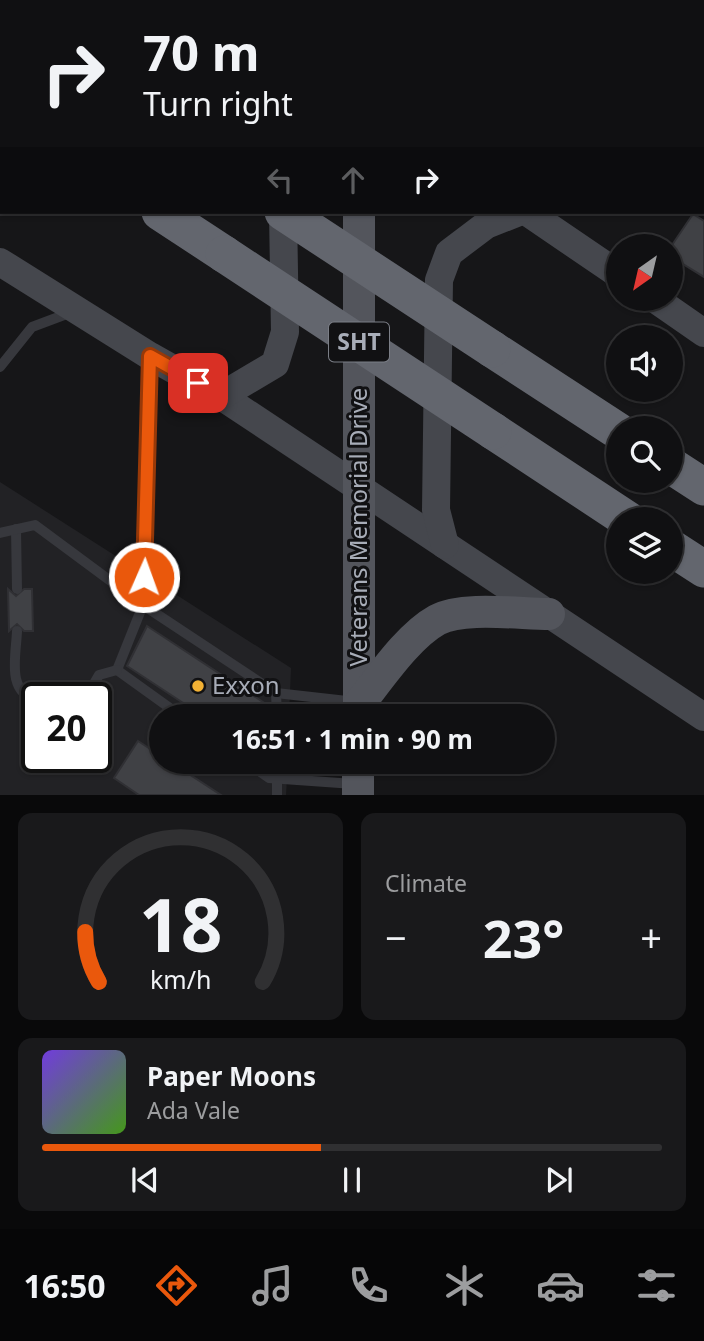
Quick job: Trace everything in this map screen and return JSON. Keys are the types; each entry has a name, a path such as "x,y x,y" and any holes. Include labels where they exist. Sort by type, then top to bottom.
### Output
{"highway":[{"name":"SHT","path":"163,214 608,507"},
{"name":"SHT","path":"286,214 606,423"},
{"path":"683,473 704,487"},
{"path":"683,555 704,569"}],"main road":[{"path":"222,396 275,363 285,332 283,214"},
{"name":"Veterans Memorial Drive","path":"359,214 359,704"},
{"path":"445,545 436,510 439,280 449,253 486,225 514,214"},
{"path":"530,214 606,266"},
{"path":"0,262 150,356 222,396 704,717"},
{"path":"673,312 704,333"},
{"path":"363,704 405,648 437,620 464,613 549,614"}],"lane":[{"path":"0,367 32,327 78,310"},
{"path":"117,670 143,605 150,356"},
{"path":"0,533 35,525 143,605 276,693 333,704"},
{"path":"16,529 17,589"},
{"path":"17,631 15,685 21,692"},
{"path":"95,682 99,675 117,670"},
{"path":"117,670 164,704"},
{"path":"276,693 276,704"},
{"path":"263,774 269,778 358,780"},
{"path":"277,774 277,795"}],"shaded area":[{"path":"0,482 291,668 290,704 149,704 149,774 287,774 286,795 0,795"}],"building":[{"path":"693,214 704,221 704,277 683,264 683,234 679,234"},
{"path":"8,589 16,596 24,589 32,589 33,631 24,631 17,624 9,631"},
{"name":"Exxon","path":"147,626 266,704 185,704 127,666"},
{"path":"138,741 149,748 149,774 189,774 221,795 139,795 114,778"}],"place":[{"name":"Exxon","path":"198,686"}],"route":[{"path":"144,577 150,356 198,383"}]}
